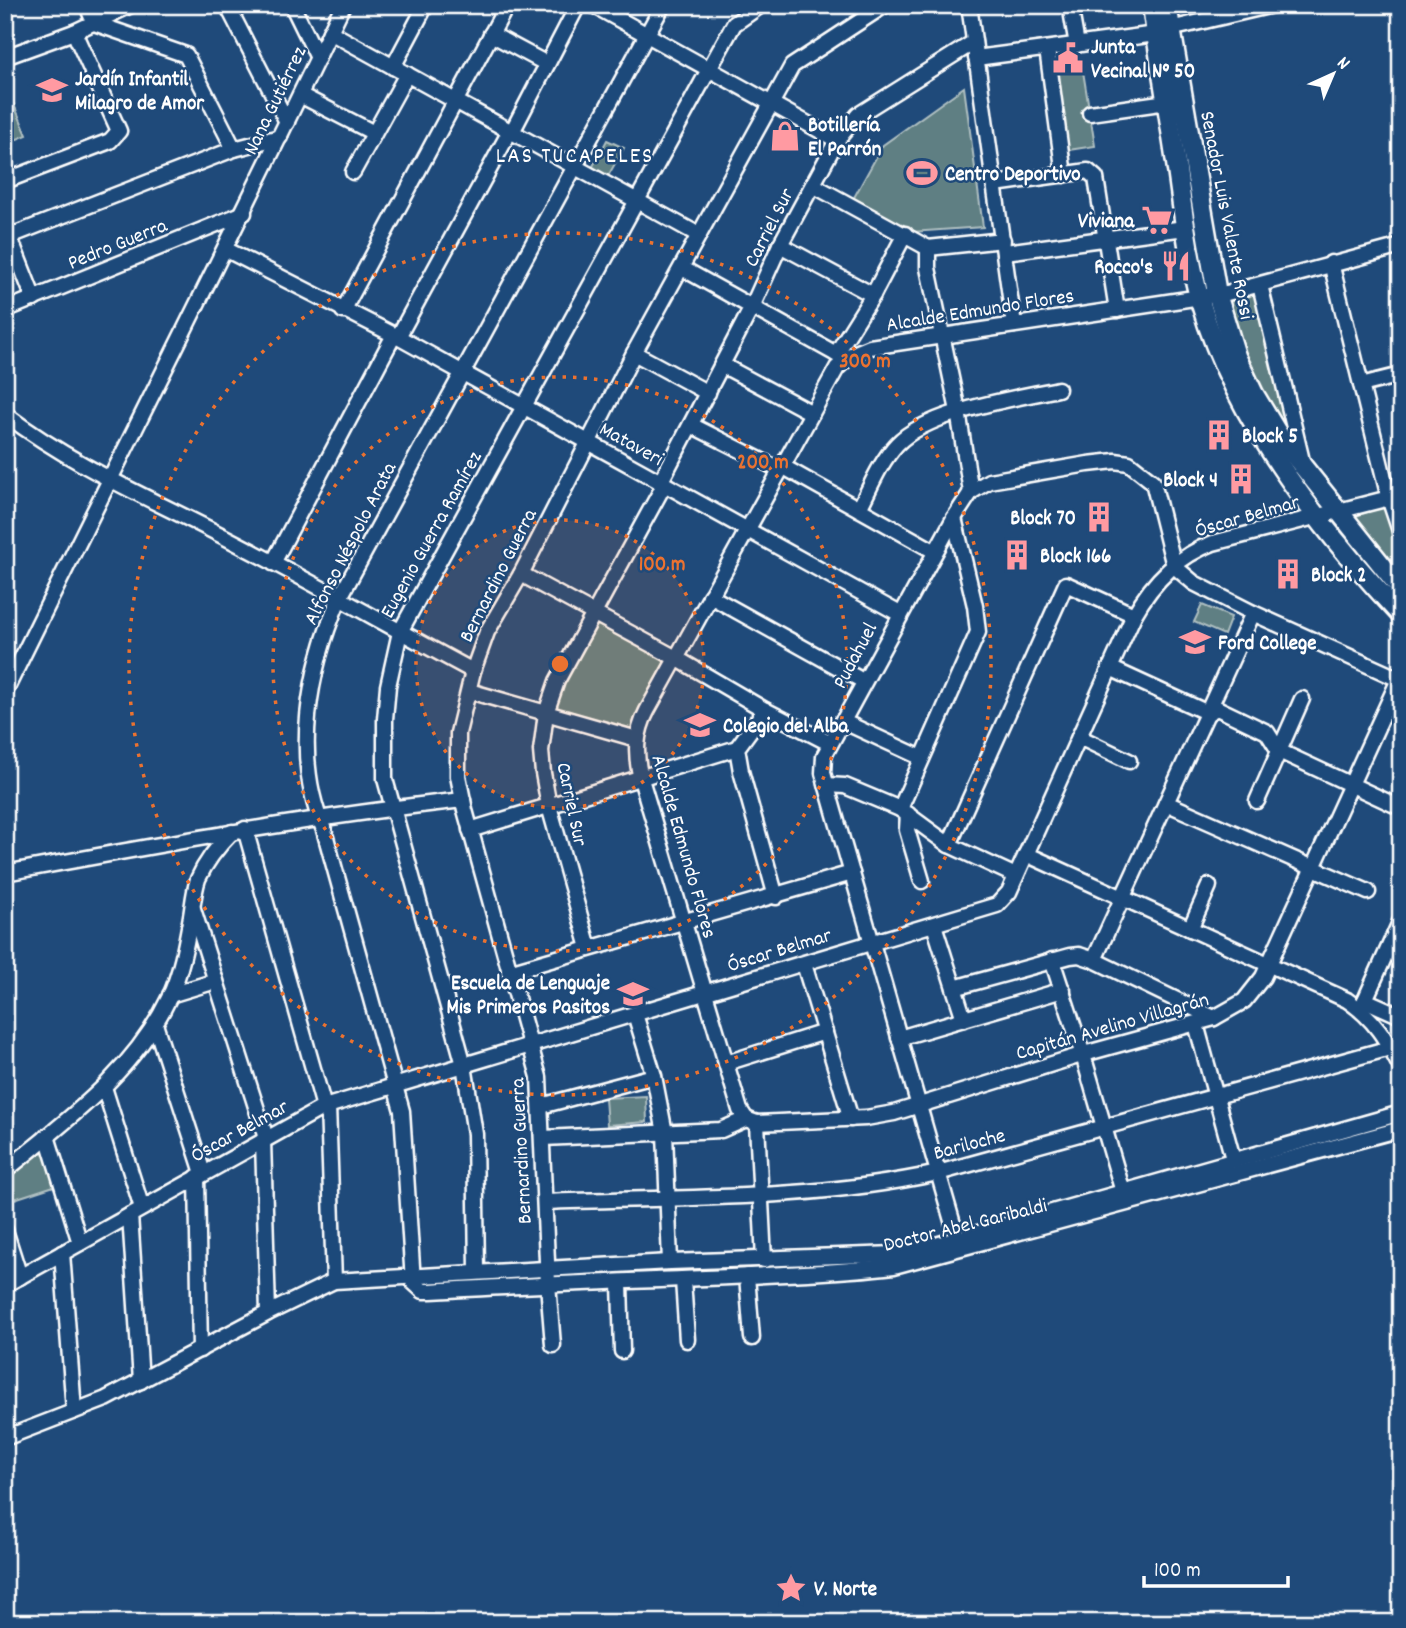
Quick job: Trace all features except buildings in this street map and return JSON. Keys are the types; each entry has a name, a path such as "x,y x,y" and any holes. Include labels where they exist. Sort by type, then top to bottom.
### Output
{"main road":[{"name":"Senador Luis Valente Rossi","path":"1152,5 1163,31 1208,296 1226,373 1257,433 1318,516 1401,615"},
{"name":"Senador Luis Valente Rossi","path":"1167,5 1163,31 1167,102 1190,194 1185,228 1208,296 1272,426 1304,470 1401,589"}],"street":[{"path":"87,5 94,23 186,55 234,149"},
{"path":"5,57 74,32 131,5"},
{"path":"228,5 287,122"},
{"path":"292,5 318,58"},
{"name":"Nana Gutiérrez","path":"5,692 108,479 244,213 343,5"},
{"path":"393,66 426,5"},
{"path":"343,311 507,5"},
{"path":"273,563 511,132 578,5"},
{"path":"593,5 837,140"},
{"name":"Alfonso Néspolo Arata","path":"412,1275 404,1124 397,1085 310,792 309,705 322,642 339,599 663,5"},
{"name":"Eugenio Guerra Ramírez","path":"477,1271 475,1134 464,1065 385,779 388,686 400,632 734,24 761,5"},
{"name":"Bernardino Guerra","path":"553,1345 538,1077 463,800 457,757 458,733 468,691 487,632 521,574 634,353 792,65 885,5"},
{"path":"969,5 1014,326"},
{"path":"1070,5 1076,45"},
{"path":"976,58 1163,31 1249,8 1273,5"},
{"path":"5,181 110,141 119,131 74,32"},
{"path":"330,32 699,235"},
{"path":"491,34 548,64"},
{"name":"Carriel Sur","path":"589,948 542,773 541,751 546,713 557,681 662,484 752,307 780,245 837,140 858,115 974,42"},
{"path":"1047,49 1064,175"},
{"path":"353,172 407,75"},
{"path":"300,95 374,133"},
{"path":"1090,113 1167,102"},
{"path":"34,299 7,233 234,149 280,137"},
{"path":"995,184 1088,172 1096,178 1117,310"},
{"path":"813,185 928,248 1105,240 1185,228"},
{"name":"Pedro Guerra","path":"5,310 244,213"},
{"path":"682,268 841,356 905,234"},
{"path":"780,245 873,295"},
{"name":"Alcalde Edmundo Flores","path":"764,1260 760,1194 751,1121 740,1110 641,779 637,739 646,711 841,356 864,349 942,336 1208,296 1260,285 1331,263 1401,246"},
{"path":"928,248 928,268 958,411 971,492 989,481 1102,462 1129,463 1153,482 1174,566 1194,583 1253,613 1400,678"},
{"name":"Mataveri","path":"225,249 396,336 900,614"},
{"path":"1331,263 1361,385 1395,496 1401,534"},
{"path":"1260,285 1304,470"},
{"path":"634,353 708,393"},
{"path":"722,365 811,413"},
{"path":"1361,385 1401,375"},
{"path":"859,509 896,445 917,430 958,411 1058,389"},
{"path":"5,414 108,479 273,563 473,671"},
{"path":"691,425 781,468 934,551"},
{"name":"Pudahuel","path":"957,1238 822,764 829,743 934,551 971,492"},
{"name":"Óscar Belmar","path":"5,1285 326,1106 997,905 1006,897 1134,615 1150,589 1174,566 1196,550 1213,543 1395,496"},
{"path":"922,881 904,811 922,758 978,632 975,606 954,518"},
{"path":"521,574 829,743"},
{"path":"949,845 1066,584 1134,615"},
{"path":"710,596 863,681"},
{"path":"1094,960 1253,613"},
{"path":"1110,668 1208,713"},
{"name":"Capitán Avelino Villagrán","path":"543,1138 721,1130 751,1121 883,1116 1083,1055 1196,1024 1237,1006 1259,983 1268,965 1400,678"},
{"path":"468,691 637,739"},
{"path":"1257,801 1302,699"},
{"path":"1208,713 1217,708 1267,732 1279,751 1401,808"},
{"path":"470,830 737,748 765,710"},
{"path":"842,721 922,758"},
{"path":"1079,737 1129,761"},
{"path":"737,748 776,897"},
{"path":"826,785 845,786 904,811 949,845 1016,876"},
{"path":"5,873 239,830 463,800"},
{"path":"1166,803 1368,892"},
{"path":"5,1171 104,1087 131,1058 155,1024 170,995 182,961 197,883 205,865 239,830"},
{"path":"239,830 326,1106 334,1281"},
{"path":"1026,854 1268,965 1326,990 1401,1016"},
{"path":"509,972 852,873"},
{"path":"1190,929 1209,886"},
{"path":"192,906 264,1139 268,1313"},
{"path":"1363,1004 1401,920"},
{"path":"934,925 964,1019"},
{"path":"954,988 1079,955 1214,1018"},
{"path":"1052,960 1123,1192"},
{"path":"804,964 851,1119"},
{"path":"170,995 216,981"},
{"path":"899,1038 1063,990"},
{"path":"1363,1004 1401,1068"},
{"path":"635,1014 654,1076 665,1133 670,1262"},
{"path":"155,1024 200,1175 200,1350"},
{"path":"1196,1024 1233,1159"},
{"path":"726,1063 825,1032"},
{"name":"Bariloche","path":"545,1202 760,1194 869,1186 938,1173 1390,1048"},
{"path":"541,1106 654,1076"},
{"path":"104,1087 136,1211 141,1381"},
{"name":"Doctor Abel Garibaldi","path":"412,1275 417,1286 423,1291 431,1292 670,1262 896,1254 1401,1113"},
{"name":"Doctor Abel Garibaldi","path":"5,1438 106,1399 334,1281 477,1271 620,1283 872,1269 912,1263 1401,1129"},
{"path":"47,1136 80,1243"},
{"path":"5,1230 20,1277"},
{"path":"62,1253 74,1411"},
{"path":"747,1276 752,1338"},
{"path":"684,1280 687,1340"},
{"path":"620,1283 622,1351"}],"green space":[{"path":"1082,65 1095,146 1062,151 1052,70"},
{"name":"Centro Deportivo","path":"964,87 983,227 911,232 852,201 883,145"},
{"path":"8,91 27,135 5,144 5,92"},
{"path":"607,140 624,148 608,176 592,168"},
{"path":"1258,293 1296,444 1272,411 1253,374 1228,302"},
{"path":"1385,506 1401,539 1401,582 1350,518"},
{"path":"1202,605 1231,617 1224,635 1194,622"},
{"path":"597,623 663,658 664,663 639,708 633,726 626,733 552,708 590,626"},
{"path":"646,1096 647,1122 607,1125 605,1098"},
{"path":"36,1149 45,1150 57,1185 5,1202 5,1178"}],"place":[{"name":"Junta Vecinal N° 50","path":"1068,58"},
{"name":"Jardín Infantil Milagro de Amor","path":"52,90"},
{"name":"Botillería El Parrón","path":"785,136"},
{"name":"Centro Deportivo","path":"922,173"},
{"name":"Viviana","path":"1157,220"},
{"name":"Rocco's","path":"1176,266"},
{"name":"Block 5","path":"1219,435"},
{"name":"Block 4","path":"1241,479"},
{"name":"Block 70","path":"1099,517"},
{"name":"Block 166","path":"1017,555"},
{"name":"Block 2","path":"1288,574"},
{"name":"Ford College","path":"1195,642"},
{"name":"Colegio del Alba","path":"700,725"},
{"name":"Escuela de Lenguaje Mis Primeros Pasitos","path":"633,994"},
{"name":"V. Norte","path":"791,1588"}],"district":[{"name":"LAS TUCAPELES","path":"575,154"}]}
